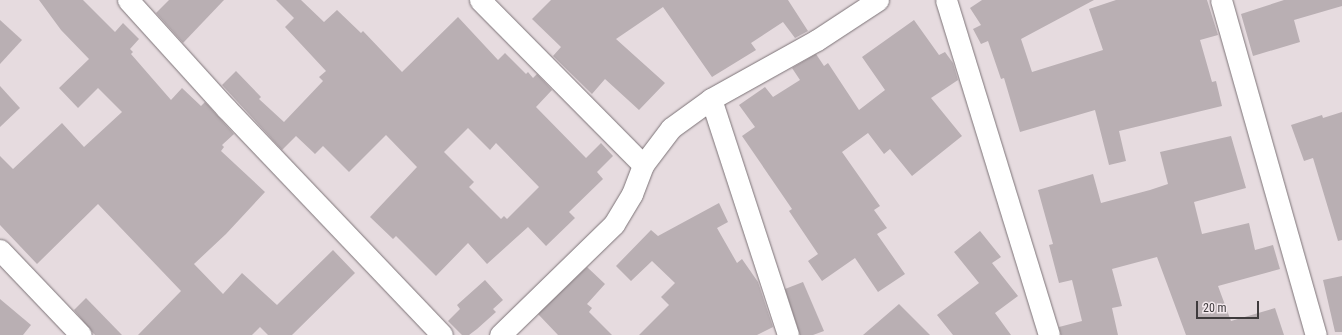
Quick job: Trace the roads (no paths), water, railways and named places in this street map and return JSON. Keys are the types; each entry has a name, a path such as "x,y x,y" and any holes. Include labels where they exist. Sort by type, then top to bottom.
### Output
{"street":[{"path":"128,0 226,108 442,335"},
{"path":"480,0 643,165"},
{"path":"500,335 614,224 632,194 643,165 671,128 711,99 817,40 878,0"},
{"path":"946,0 1049,335"},
{"path":"1221,0 1316,335"},
{"path":"711,99 788,335"},
{"path":"0,250 81,335"}]}
